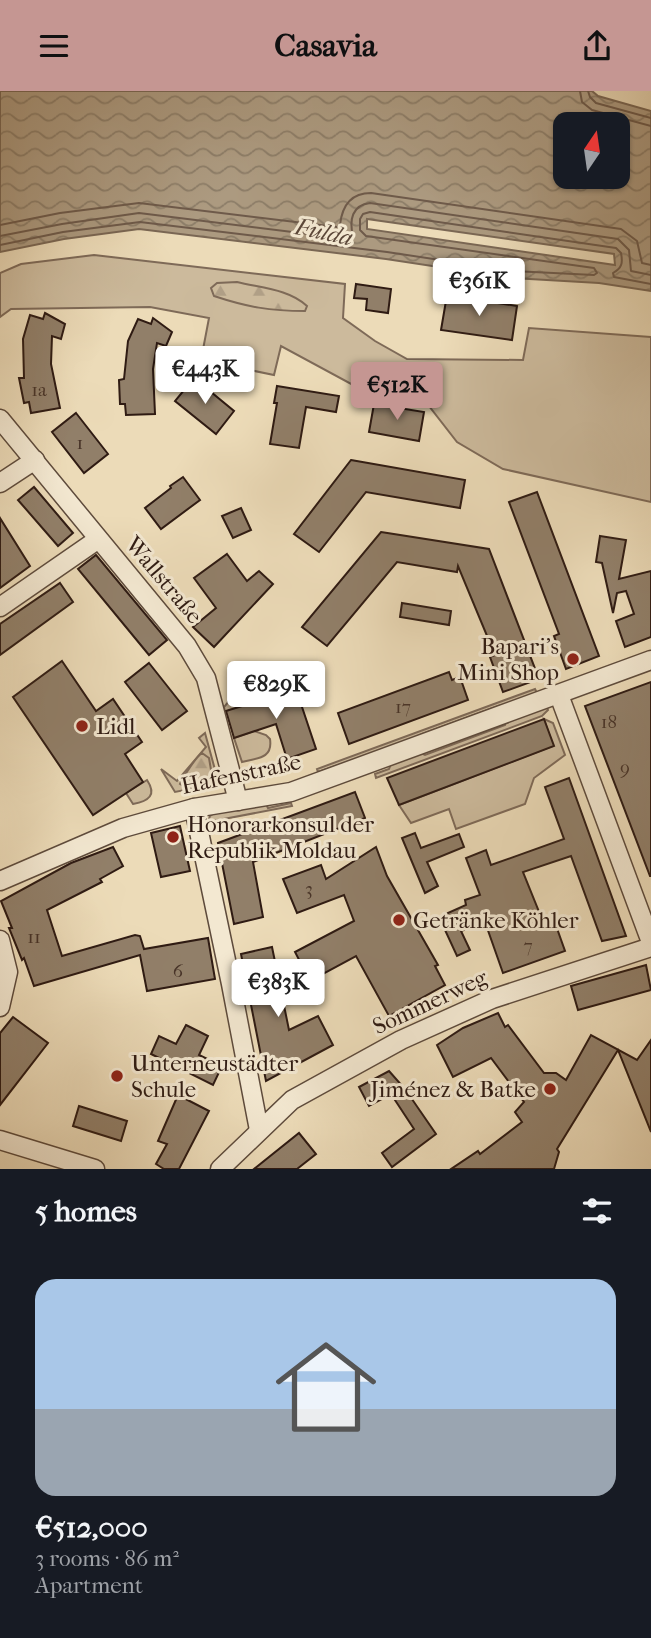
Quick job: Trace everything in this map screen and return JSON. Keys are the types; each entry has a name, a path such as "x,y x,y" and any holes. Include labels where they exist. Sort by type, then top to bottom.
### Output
{"street":[{"name":"Wallstraße","path":"0,419 187,646 206,678 239,801"},
{"path":"0,483 36,460"},
{"path":"0,607 97,540"},
{"name":"Hafenstraße","path":"0,881 123,828 194,808 291,792 651,660"},
{"path":"559,695 651,945"},
{"path":"194,808 259,1130"},
{"path":"0,940 8,972 0,1007"},
{"name":"Sommerweg","path":"220,1169 292,1100 401,1040 492,999 651,945"},
{"path":"0,1140 94,1169"}],"green space":[{"path":"94,255 345,284 343,318 375,341 407,359 523,360 529,328 651,337 651,502 503,469 457,442 425,401 366,392 281,346 274,375 201,360 209,318 150,307 11,309 0,317 0,273 21,264"},
{"path":"237,282 292,296 307,306 305,311 270,309 214,296 211,288 217,283"},
{"path":"246,681 254,703 225,712 224,707"},
{"path":"535,689 538,695 498,706 422,734 383,753 379,751 318,772 317,769"},
{"path":"546,705 548,710 542,716 376,778 375,774 389,769 391,764 421,753 425,755 505,725 506,721"},
{"path":"544,719 553,723 565,755 534,778 525,804 456,829 449,809 411,823 399,805 553,746"},
{"path":"254,731 270,739 269,750 263,757 242,762 234,738"},
{"path":"205,733 217,777 216,784 175,792 161,769 177,781 206,747 199,738"},
{"path":"202,753 209,758 213,782 193,788 180,784 190,767"},
{"path":"147,780 151,790 150,797 133,804 126,793"},
{"path":"291,803 292,806 208,822 210,816 216,812 266,804 268,808"}],"water":[{"name":"Fulda","path":"0,91 592,91 598,96 651,111 651,291 599,283 512,278 386,259 139,229 64,239 0,252","holes":["367,219 614,254 615,265 367,229"]}],"building":[{"path":"356,284 391,289 388,313 366,310 367,299 354,298"},
{"path":"447,295 517,306 512,340 441,330"},
{"path":"45,313 65,324 61,339 52,336 51,364 60,408 31,413 29,402 24,403 19,378 24,378 23,339 30,315 43,319"},
{"path":"153,318 172,332 166,346 157,343 153,369 155,414 126,415 125,404 120,404 119,380 124,379 128,341 138,319 151,324"},
{"path":"194,378 234,411 216,434 175,401"},
{"path":"277,386 339,396 336,412 306,407 299,448 270,444"},
{"path":"374,404 424,412 419,441 369,432"},
{"path":"76,413 108,454 84,473 52,432"},
{"path":"351,460 465,480 460,508 366,492 319,552 294,534"},
{"path":"183,477 200,500 161,529 145,508"},
{"path":"34,487 73,533 58,546 18,500"},
{"path":"537,492 599,656 566,669 554,636 559,634 509,502"},
{"path":"241,508 251,530 233,538 222,516"},
{"path":"0,518 30,566 0,588"},
{"path":"381,532 489,549 539,679 503,692 490,657 495,655 458,566 457,572 397,562 327,646 302,627"},
{"path":"600,536 626,540 619,579 651,571 651,637 625,647 616,621 634,614 626,591 617,593 613,613 602,563 596,562"},
{"path":"227,554 247,581 259,571 273,584 214,647 193,627 216,608 194,578"},
{"path":"96,555 167,640 149,655 78,569"},
{"path":"60,583 73,602 0,655 0,624"},
{"path":"402,603 451,611 449,625 400,617"},
{"name":"Lidl","path":"62,661 96,711 113,699 142,742 125,754 143,782 93,815 13,697"},
{"path":"149,663 187,711 162,730 125,682"},
{"path":"449,672 452,680 460,677 468,700 349,744 338,713"},
{"path":"651,682 651,876 650,876 585,706"},
{"path":"295,686 316,749 287,759 276,724 234,738 226,711"},
{"path":"544,719 554,746 399,805 387,778"},
{"path":"569,778 626,936 602,941 571,856 523,872 544,924 554,920 565,951 503,973 485,922 461,931 470,950 457,956 439,917 466,905 465,900 480,895 466,858 486,850 491,865 564,839 545,787"},
{"path":"355,792 365,818 253,862 263,917 234,924 218,843"},
{"path":"180,826 190,871 161,877 151,833"},
{"path":"415,833 421,848 459,834 464,847 427,862 438,886 425,893 402,838"},
{"path":"113,847 123,866 100,879 102,882 47,910 62,956 135,935 140,936 144,949 208,938 215,979 147,991 140,955 34,986 9,928 12,928 1,901 71,863"},
{"path":"376,847 387,876 438,965 435,966 445,985 389,1016 356,956 310,981 295,952 354,921 344,895 297,913 283,879 321,865 326,879"},
{"path":"272,947 289,1030 318,1016 333,1045 266,1081 241,954"},
{"path":"646,965 651,990 578,1010 571,986"},
{"path":"498,1013 505,1027 508,1025 544,1073 556,1073 566,1080 591,1035 637,1060 651,1040 651,1132 618,1050 557,1149 559,1152 554,1169 451,1169 478,1151 480,1154 522,1122 515,1112 524,1102 491,1058 453,1077 437,1045 463,1028"},
{"path":"13,1017 48,1043 0,1105 0,1033"},
{"path":"186,1025 208,1036 199,1055 222,1066 213,1085 151,1054 159,1036 176,1044"},
{"path":"389,1071 436,1134 392,1167 382,1153 414,1129 391,1094 369,1106 359,1087"},
{"path":"178,1095 209,1111 179,1169 164,1169 156,1164 167,1144 158,1141"},
{"path":"79,1106 127,1121 121,1141 73,1126"},
{"path":"299,1133 316,1154 297,1169 254,1169"}],"place":[{"name":"Bapari's Mini Shop","path":"573,659"},
{"name":"Lidl","path":"82,726"},
{"name":"Honorarkonsul der Republik Moldau","path":"173,837"},
{"name":"Getränke Köhler","path":"399,920"},
{"name":"Unterneustädter Schule","path":"117,1076"},
{"name":"Jiménez & Batke","path":"550,1089"}]}
